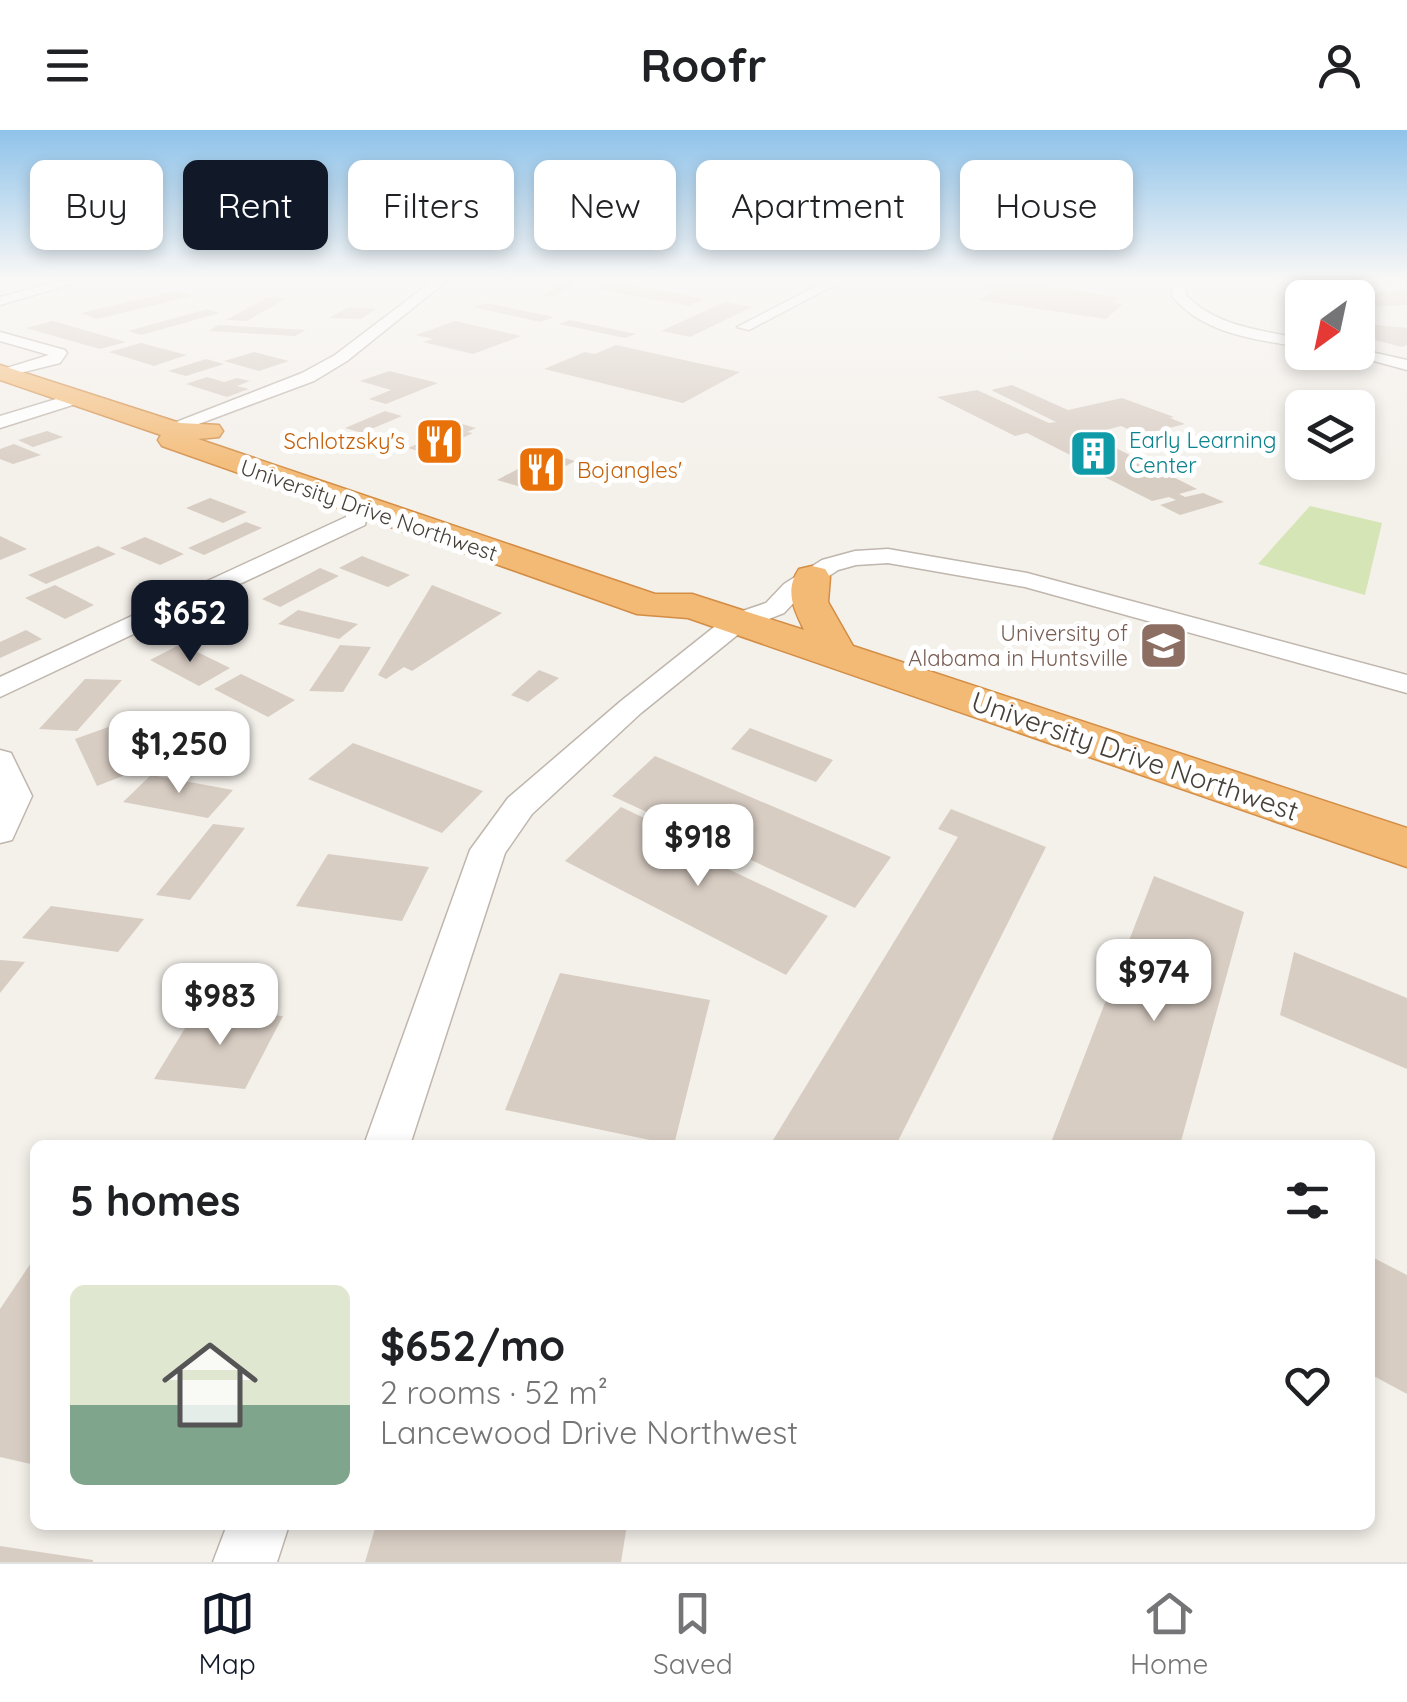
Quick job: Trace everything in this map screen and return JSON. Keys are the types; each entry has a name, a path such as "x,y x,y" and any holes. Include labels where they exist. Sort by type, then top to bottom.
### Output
{"highway":[{"name":"University Drive Northwest","path":"2,373 174,430 204,430 370,504 651,606 692,606 1407,848"},
{"name":"University Drive Northwest","path":"174,430 172,440 321,493 411,511 437,508 678,588 692,606"},
{"path":"812,577 808,602 838,656"},
{"path":"1114,749 1407,832"}],"street":[{"path":"2,373 54,360 58,353 34,346"},
{"path":"174,430 308,376 357,346"},
{"path":"1375,358 1407,365"},
{"path":"0,422 76,398"},
{"path":"0,688 357,520 370,504"},
{"path":"737,622 750,598 778,573 806,554 838,544 876,539 917,543 955,552 1027,580"},
{"path":"389,1140 488,850 520,806 631,707 737,622 774,608 830,565 855,558 888,556 1027,580 1407,684"},
{"path":"0,760 15,796 0,831"},
{"path":"245,1562 256,1530"}],"green space":[{"path":"1310,506 1382,523 1365,595 1258,564"}],"building":[{"path":"152,346 187,355 154,366 109,352"},
{"path":"439,346 495,346 473,354"},
{"path":"620,346 740,372 683,403 544,369 585,352 595,354"},
{"path":"254,352 289,361 259,371 224,361"},
{"path":"206,359 224,364 186,376 168,371"},
{"path":"389,371 438,383 386,404 369,399 391,390 360,381"},
{"path":"207,377 224,382 237,378 250,381 237,386 249,389 227,397 186,384"},
{"name":"Early Learning Center","path":"1012,385 1068,410 1122,398 1174,417 1170,418 1185,424 1141,435 1121,426 1102,431 1111,436 1098,439 1197,489 1179,494 1185,497 1203,493 1224,502 1180,515 1160,505 1176,500 1169,497 1152,501 1027,433 1015,436 937,397 977,390 1049,423 1056,422 991,390"},
{"path":"385,411 402,416 362,433 345,428"},
{"path":"462,424 476,428 428,454 408,448"},
{"path":"47,431 63,437 33,447 18,440"},
{"path":"14,444 41,455 13,464 0,459 0,449"},
{"path":"548,453 575,461 525,488 497,480"},
{"path":"210,498 247,512 223,523 186,508"},
{"path":"246,522 262,528 204,555 188,548"},
{"path":"0,536 27,549 0,560"},
{"path":"145,537 184,554 160,565 120,548"},
{"path":"98,546 116,554 46,584 28,575"},
{"path":"362,556 410,575 388,587 339,568"},
{"path":"320,568 339,576 280,607 262,599"},
{"path":"55,585 94,605 65,619 25,598"},
{"path":"432,585 502,613 412,671 404,667 386,679 378,675"},
{"path":"298,610 358,624 339,639 278,624"},
{"path":"26,630 42,639 0,658 0,642"},
{"path":"181,644 230,668 199,686 150,660"},
{"path":"340,645 371,647 343,692 309,691"},
{"path":"539,670 559,678 528,702 511,695"},
{"path":"241,674 295,700 268,717 214,689"},
{"path":"85,679 122,680 77,731 39,729"},
{"path":"114,725 138,770 97,786 75,739"},
{"path":"750,728 833,760 816,782 731,749"},
{"path":"353,743 483,791 442,833 308,779"},
{"path":"655,756 891,857 855,908 612,796"},
{"path":"151,775 233,790 208,818 123,802"},
{"path":"621,807 716,852 709,860 828,916 786,975 565,861"},
{"path":"951,809 1046,847 899,1140 773,1140 958,837 938,829"},
{"path":"213,824 245,828 190,900 156,895"},
{"path":"328,854 429,867 402,921 296,906"},
{"path":"1154,876 1244,912 1181,1140 1052,1140"},
{"path":"51,906 144,919 118,952 22,938"},
{"path":"1294,952 1407,998 1407,1069 1280,1015"},
{"path":"0,960 25,962 0,993"},
{"path":"560,973 710,1000 675,1140 650,1140 505,1110"},
{"path":"198,1007 283,1016 245,1089 154,1079"},
{"path":"1375,1259 1407,1275 1407,1394 1375,1377"},
{"path":"30,1264 30,1464 0,1457 0,1309"},
{"path":"375,1530 626,1530 621,1562 365,1562"},
{"path":"0,1546 93,1560 93,1562 0,1562"}],"place":[{"name":"Schlotzsky's","path":"440,441"},
{"name":"Early Learning Center","path":"1094,453"},
{"name":"Bojangles'","path":"542,470"},
{"name":"University of Alabama in Huntsville","path":"1163,646"}]}
